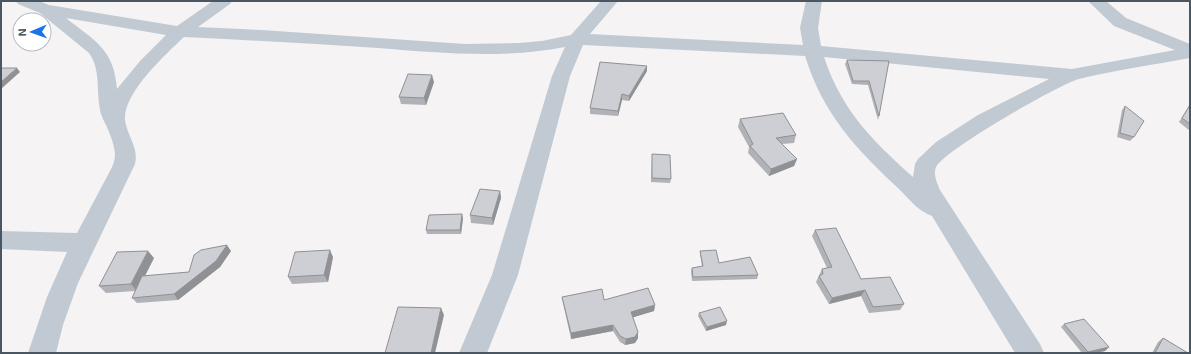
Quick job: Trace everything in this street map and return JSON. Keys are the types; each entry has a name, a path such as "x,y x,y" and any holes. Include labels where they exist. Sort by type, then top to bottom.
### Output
{"street":[{"path":"24,1 45,9 180,32 262,35 465,49 542,46 577,39 813,51 1072,75"},
{"path":"113,118 118,103 146,65 161,49 180,32 224,1"},
{"path":"473,353 505,276 561,76 577,39 610,1"},
{"path":"814,1 809,28 817,68 825,88 841,115 856,135 875,155 945,218"},
{"path":"1096,1 1120,22 1184,53 1190,68"},
{"path":"42,353 47,332 64,284 119,177 125,161 125,150 115,126 108,91 107,77 101,58 94,49 45,9"},
{"path":"1030,353 929,192 924,178 926,164 943,147 985,120 1072,75 1184,53"},
{"path":"1,240 84,243"}],"building":[{"path":"847,60 889,61 879,116 869,81 853,81"},
{"path":"600,62 647,66 629,96 622,94 618,111 590,108"},
{"path":"1,68 17,68 1,82"},
{"path":"408,74 432,75 424,98 399,97"},
{"path":"1190,105 1190,124 1182,118"},
{"path":"1125,106 1144,121 1134,137 1120,133"},
{"path":"783,113 796,135 776,138 797,159 771,169 750,146 753,144 740,119"},
{"path":"652,154 670,155 671,179 652,178"},
{"path":"480,189 500,191 492,218 470,215"},
{"path":"462,214 460,230 426,230 429,215"},
{"path":"836,228 861,279 890,277 904,304 873,307 865,290 832,298 819,276 823,274 822,269 832,267 815,230"},
{"path":"227,245 216,261 174,294 132,298 142,276 189,272 194,255 201,250"},
{"path":"330,250 324,275 288,277 295,252"},
{"path":"716,250 719,263 750,257 758,275 693,277 692,268 703,266 700,251"},
{"path":"148,251 131,284 99,286 117,252"},
{"path":"648,288 655,305 631,312 638,332 635,337 626,339 620,336 613,325 571,333 562,297 602,289 604,300"},
{"path":"398,307 441,308 431,353 385,353"},
{"path":"720,307 727,321 707,327 699,313"},
{"path":"1084,319 1109,347 1088,352 1064,324"},
{"path":"1163,338 1188,353 1155,353"}]}
